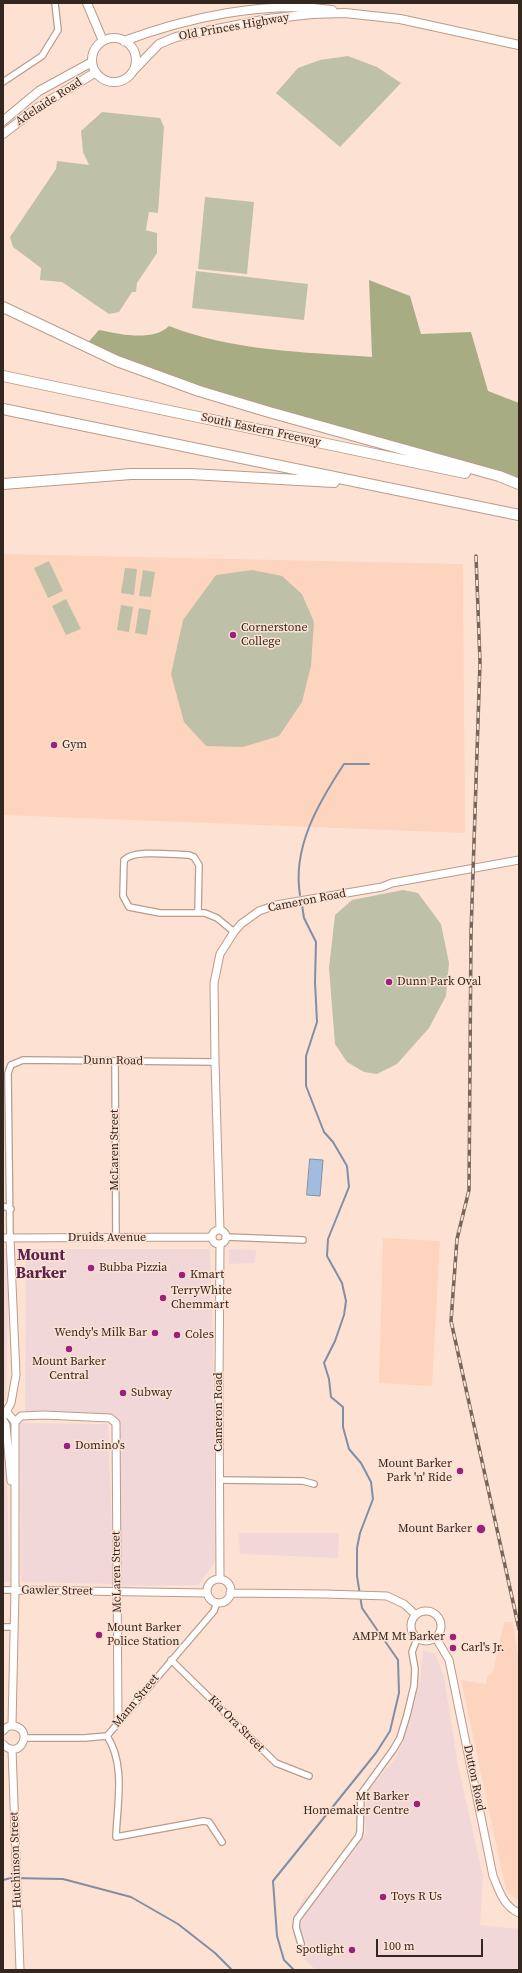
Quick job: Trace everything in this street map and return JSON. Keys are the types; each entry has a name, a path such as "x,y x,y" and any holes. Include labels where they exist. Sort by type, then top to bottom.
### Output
{"highway":[{"path":"3,307 117,361 199,391 499,476 519,484"},
{"name":"South Eastern Freeway","path":"3,376 519,484"},
{"path":"3,409 519,515"},
{"path":"3,484 131,474 191,474 370,484"}],"main road":[{"path":"87,3 103,41"},
{"name":"Old Princes Highway","path":"124,41 162,27 232,11 272,6 313,6 345,13"},
{"name":"Old Princes Highway","path":"134,70 159,44 176,37 268,19 312,14 345,13 400,18 519,45"},
{"path":"117,39 124,41 133,50 136,63 134,70 125,79 119,82 106,81 96,72 92,62 95,50 103,41 117,39"},
{"name":"Adelaide Road","path":"3,121 38,91 92,62"},
{"name":"Adelaide Road","path":"3,134 37,108 96,72"}],"street":[{"path":"3,82 42,56 58,30 55,3"},
{"path":"198,912 199,865 194,857 189,855 136,854 131,855 124,860 122,896 129,907 160,913 198,912 217,918 234,932"},
{"name":"Cameron Road","path":"220,1230 214,983 220,954 234,932 241,924 259,911 276,905 382,887 392,883 461,869 519,860"},
{"name":"Dunn Road","path":"11,1209 8,1073 11,1065 22,1060 215,1062"},
{"name":"McLaren Street","path":"115,1061 116,1238"},
{"path":"3,1206 11,1209 7,1238 16,1375 11,1403 4,1412 15,1422 15,1590 12,1726"},
{"path":"220,1230 225,1233 226,1237 225,1242 220,1244 213,1242 212,1237 215,1231 220,1230"},
{"name":"Druids Avenue","path":"7,1238 212,1237"},
{"path":"226,1237 303,1240"},
{"name":"Cameron Road","path":"220,1244 220,1579"},
{"name":"McLaren Street","path":"15,1422 21,1416 44,1415 110,1418 116,1423 118,1720"},
{"path":"3,1420 6,1425 14,1513"},
{"path":"219,1480 303,1480 314,1484"},
{"path":"220,1579 224,1580 229,1586 230,1593 226,1600 217,1602 212,1600 207,1593 209,1584 220,1579"},
{"name":"Gawler Street","path":"3,1590 207,1593"},
{"path":"230,1593 351,1594 387,1596 397,1600 416,1615"},
{"name":"Mann Street","path":"24,1738 84,1738 107,1736 118,1720 214,1611 217,1602"},
{"path":"301,1944 296,1927 297,1919 359,1836 361,1794 372,1777 385,1762 400,1738 414,1686 415,1669 412,1652 417,1639 411,1627 416,1615 425,1611 432,1612 438,1617 441,1628 436,1638 428,1642 417,1639"},
{"path":"3,1627 14,1627"},
{"name":"Dutton Road","path":"436,1638 449,1660 493,1876 502,1898 512,1910 519,1913"},
{"name":"Kia Ora Street","path":"171,1660 276,1763 309,1776"},
{"path":"3,1731 12,1726"},
{"path":"3,1744 12,1749 22,1745 24,1738 22,1730 12,1726"},
{"path":"107,1736 113,1746 119,1777 116,1837 203,1821 209,1822 222,1842"},
{"name":"Hutchinson Street","path":"12,1749 20,1970"}],"shaded area":[{"name":"Cornerstone College","path":"3,554 463,564 465,833 3,815"},
{"path":"383,1238 440,1241 432,1386 379,1383"},
{"path":"3,1248 9,1248 6,1401 3,1401"},
{"path":"26,1249 210,1249 213,1341 215,1562 199,1585 122,1586 115,1420 25,1416"},
{"path":"229,1249 256,1250 255,1263 229,1264"},
{"path":"3,1417 5,1417 10,1582 3,1582"},
{"path":"20,1423 108,1424 114,1584 21,1582"},
{"path":"239,1533 339,1533 338,1558 240,1554"},
{"path":"504,1622 513,1622 519,1663 519,1902 506,1890 461,1680 486,1684 487,1677 493,1672"},
{"name":"Mt Barker Homemaker Centre","path":"423,1651 435,1653 444,1677 458,1765 483,1876 480,1925 519,1929 519,1970 316,1970 303,1958 297,1943 293,1920 302,1900 345,1863 366,1833 365,1817 368,1792 370,1787 394,1760 404,1740 420,1680"}],"green space":[{"path":"348,56 377,67 401,83 340,147 276,93 298,68 320,60"},
{"path":"102,112 160,118 164,127 158,213 149,212 146,230 141,229 157,233 157,253 137,283 136,292 132,292 119,312 109,314 62,282 40,280 41,268 13,247 10,237 56,169 57,161 89,165 83,152 81,131"},
{"path":"205,197 254,202 247,274 198,269"},
{"path":"196,271 308,284 304,320 192,308"},
{"path":"369,280 410,296 421,334 471,332 488,391 519,403 519,484 269,412 84,347 99,330 136,336 154,334 169,326 218,341 269,349 372,357"},
{"path":"49,561 63,591 48,598 34,568"},
{"path":"125,568 137,569 134,595 121,593"},
{"path":"143,570 155,572 151,597 139,596"},
{"path":"252,570 282,576 302,594 314,622 311,666 302,702 279,736 243,747 206,746 184,722 171,674 183,620 216,575"},
{"path":"66,599 81,629 66,635 52,606"},
{"path":"121,605 133,607 129,632 117,630"},
{"path":"139,608 151,610 147,635 135,633"},
{"name":"Dunn Park Oval","path":"403,890 418,893 441,924 449,963 446,996 429,1028 397,1064 377,1074 364,1072 347,1062 335,1044 329,968 335,915 352,900"}],"water":[{"path":"310,1159 323,1160 320,1196 307,1195"}],"waterway":[{"path":"300,895 300,860 304,842 317,809 344,764 369,764"},
{"path":"294,1970 284,1960 277,1936 273,1881 376,1753 390,1731 399,1693 398,1660 362,1608 357,1576 357,1548 360,1533 373,1499 371,1482 361,1463 349,1449 343,1427 343,1407 331,1397 329,1379 324,1363 335,1341 344,1315 346,1301 342,1283 327,1256 328,1239 349,1187 347,1166 333,1142 324,1132 306,1086 306,1056 317,1022 315,982 316,942 304,918 302,905"},
{"path":"3,1880 11,1878 63,1879 131,1897 178,1924 215,1953 232,1970"}],"railway":[{"path":"476,556 480,662 471,933 469,1190 457,1239 451,1321 519,1629"}],"place":[{"name":"Cornerstone College","path":"233,635"},
{"name":"Gym","path":"54,745"},
{"name":"Dunn Park Oval","path":"389,982"},
{"name":"Bubba Pizzia","path":"91,1268"},
{"name":"Kmart","path":"182,1275"},
{"name":"TerryWhite Chemmart","path":"163,1298"},
{"name":"Wendy's Milk Bar","path":"155,1333"},
{"name":"Coles","path":"177,1335"},
{"name":"Mount Barker Central","path":"69,1349"},
{"name":"Subway","path":"123,1393"},
{"name":"Domino's","path":"67,1446"},
{"name":"Mount Barker Park 'n' Ride","path":"460,1471"},
{"name":"Mount Barker","path":"481,1529"},
{"name":"Mount Barker Police Station","path":"99,1635"},
{"name":"AMPM Mt Barker","path":"453,1637"},
{"name":"Carl's Jr.","path":"453,1648"},
{"name":"Mt Barker Homemaker Centre","path":"417,1804"},
{"name":"Toys R Us","path":"383,1897"},
{"name":"Spotlight","path":"352,1950"}],"district":[{"name":"Mount Barker","path":"41,1265"}]}
